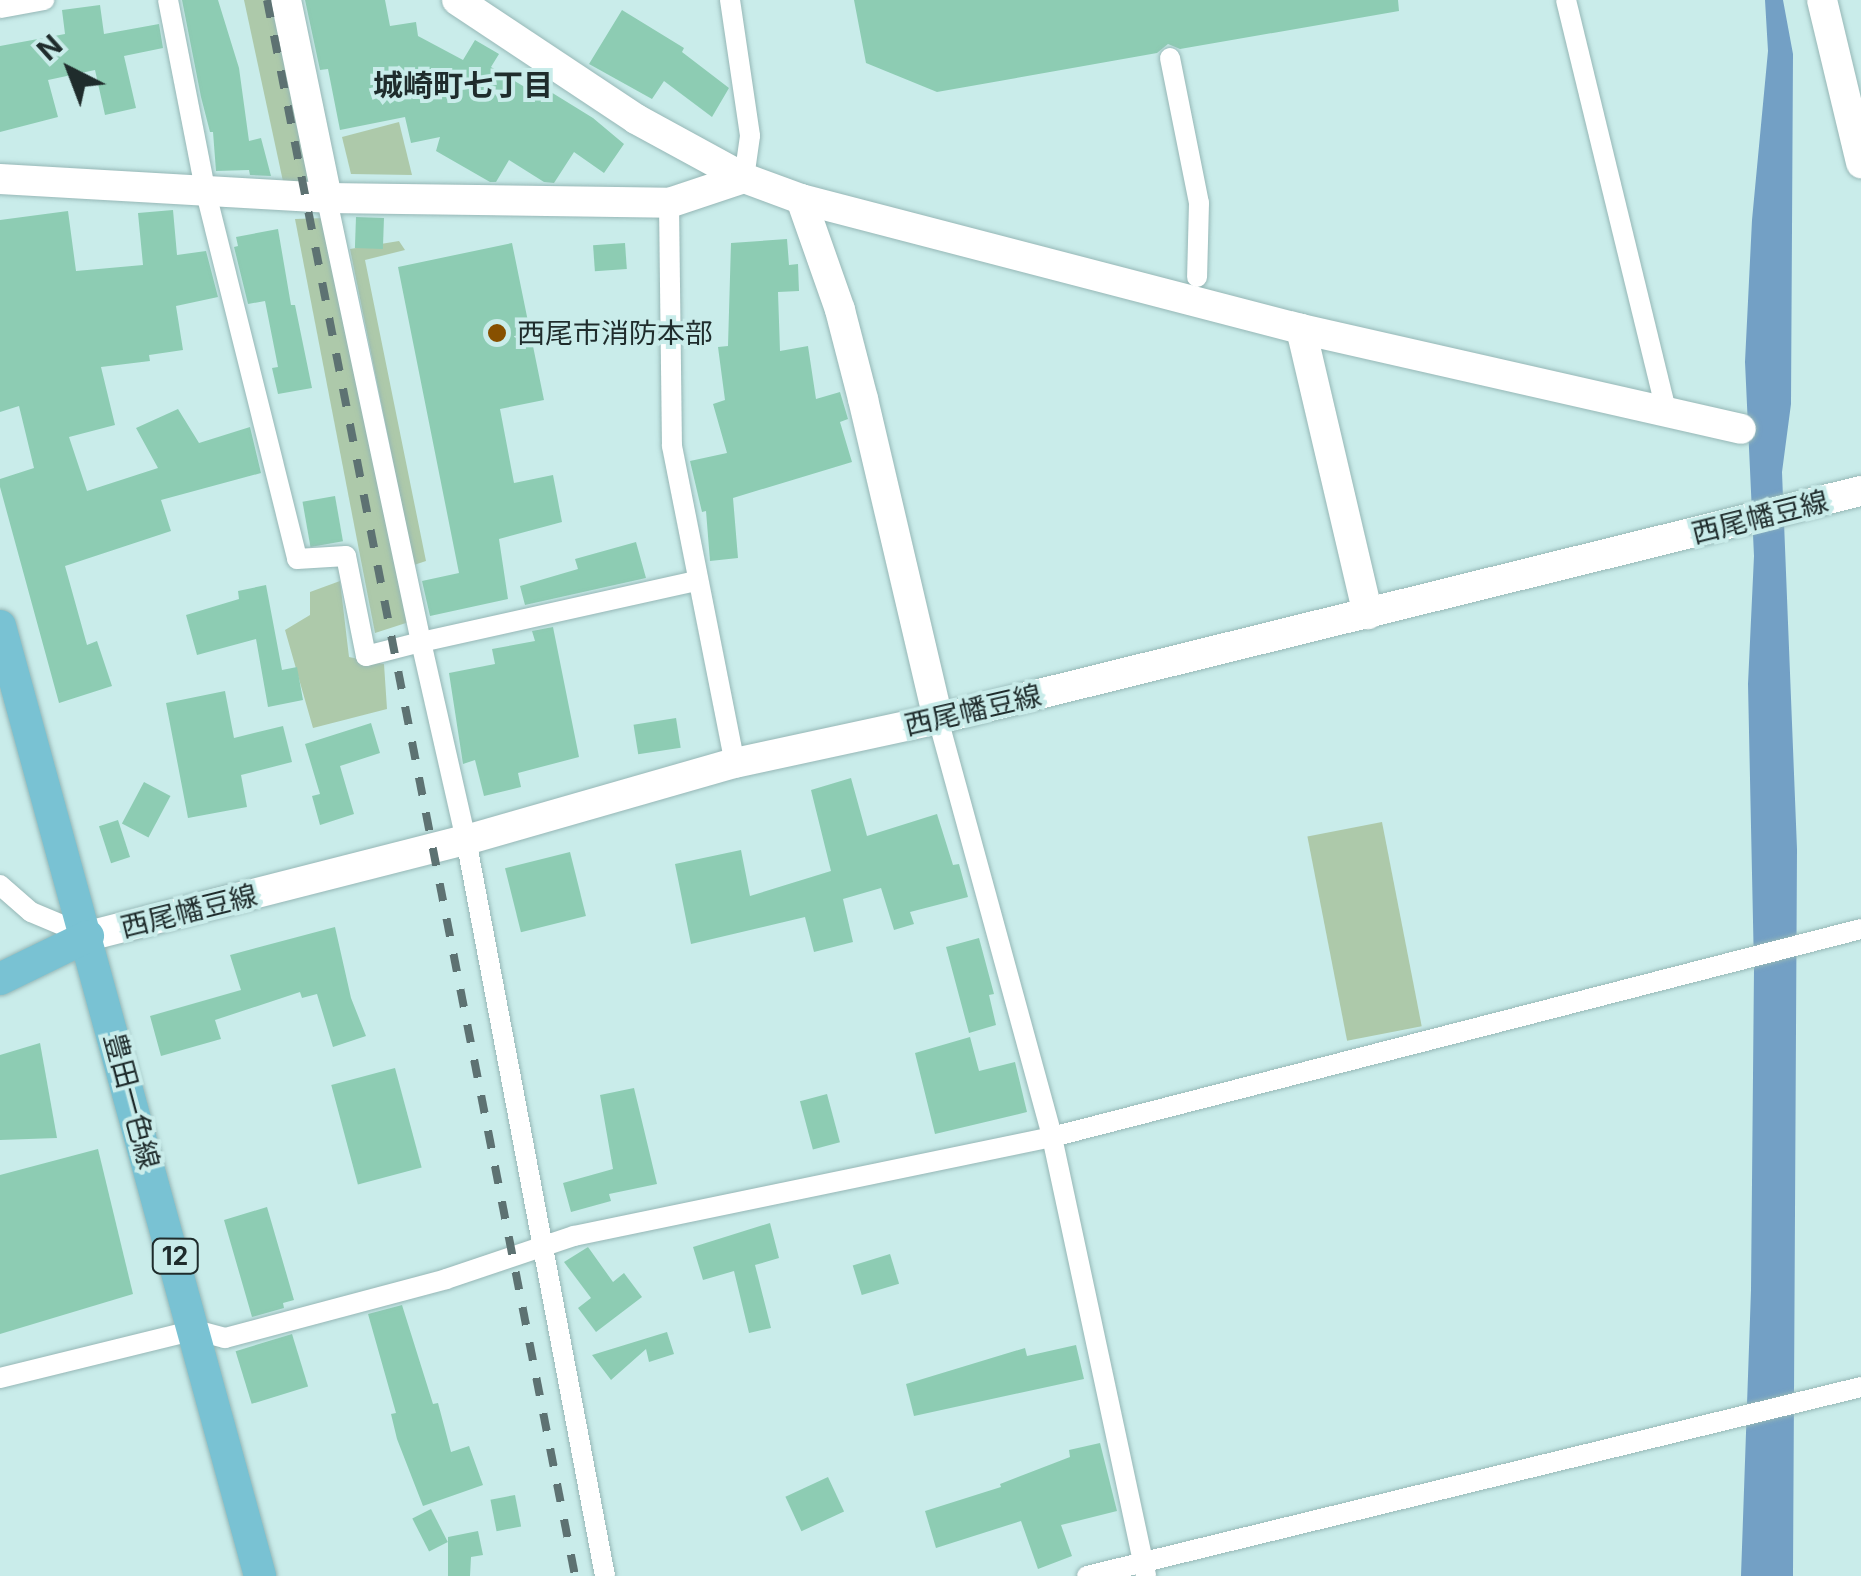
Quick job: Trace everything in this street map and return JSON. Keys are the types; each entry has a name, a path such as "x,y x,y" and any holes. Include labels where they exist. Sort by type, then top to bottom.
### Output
{"main road":[{"name":"豊田一色線","path":"0,626 88,936 260,1576"},
{"path":"0,979 88,936"}],"street":[{"path":"0,8 44,0"},
{"path":"168,0 205,189 296,559 346,556 366,656 696,581"},
{"path":"286,0 466,840 604,1576"},
{"path":"457,0 636,119 744,178 801,199 1301,329 1740,429"},
{"path":"730,0 750,136 744,178"},
{"path":"1566,0 1666,410"},
{"path":"1822,0 1861,163"},
{"path":"1170,58 1199,203 1197,277"},
{"path":"0,178 327,198 669,203 744,178"},
{"path":"801,199 849,346 938,719 1052,1137 1144,1569"},
{"path":"669,203 672,446 735,763"},
{"path":"1301,329 1368,614"},
{"name":"西尾幡豆線","path":"88,936 466,840 735,763 938,719 1861,491"},
{"path":"0,885 30,912 88,936"},
{"path":"0,1378 195,1330 225,1338 446,1279 542,1245 1052,1137 1861,929"},
{"path":"1087,1576 1144,1569 1861,1387"}],"green space":[{"path":"244,0 280,0 316,189 284,186"},
{"path":"399,122 412,175 351,174 342,137"},
{"path":"326,218 409,622 375,633 295,219"},
{"path":"399,241 405,250 365,260 426,561 414,565 350,249"},
{"path":"340,581 349,657 384,664 387,709 313,728 285,630 310,615 310,592"},
{"path":"1382,822 1422,1026 1347,1041 1307,837"}],"water":[{"path":"1765,0 1783,0 1793,54 1791,404 1782,472 1797,849 1793,1576 1741,1576 1751,1290 1754,968 1748,684 1754,556 1745,362 1752,220 1768,51"}],"building":[{"path":"182,0 218,0 239,68 249,141 261,138 271,176 250,175 249,170 216,171 213,132 201,97"},
{"path":"305,0 385,0 390,26 416,22 418,36 463,60 475,40 499,54 491,67 528,89 533,81 593,118 624,144 604,173 574,152 554,183 544,182 509,160 496,182 490,182 436,151 440,137 411,143 405,117 340,130 328,69 320,70"},
{"path":"854,0 1398,0 1399,11 1180,49 1168,44 1157,53 937,92 866,63"},
{"path":"100,5 104,34 159,24 163,48 124,56 136,108 105,115 95,70 48,80 58,117 0,132 0,46 65,34 62,10"},
{"path":"622,10 684,48 682,52 729,88 712,117 664,81 652,99 589,64"},
{"path":"173,210 177,255 206,251 218,297 176,306 183,350 149,355 150,361 101,367 115,425 69,437 87,491 158,468 136,428 178,409 199,443 250,427 261,473 161,500 171,531 65,566 87,645 97,641 112,686 59,703 0,487 0,479 34,468 19,406 0,412 0,220 68,211 76,271 143,265 138,213"},
{"path":"356,217 384,218 383,249 355,248"},
{"path":"278,229 291,305 295,305 312,388 278,394 272,368 278,367 265,301 248,304 234,247 238,246 236,237"},
{"path":"787,239 789,265 798,264 799,291 778,292 780,351 808,346 816,399 840,392 848,419 840,422 852,462 733,498 738,558 710,561 706,511 702,512 690,461 727,453 713,404 725,400 718,347 728,346 731,243"},
{"path":"512,243 544,400 500,409 514,483 553,475 562,522 499,539 508,599 430,616 422,581 459,573 398,267"},
{"path":"625,243 627,269 595,271 593,245"},
{"path":"335,496 343,541 310,547 303,502"},
{"path":"636,542 646,578 525,605 520,586 578,569 575,559"},
{"path":"266,585 282,670 297,667 303,700 268,707 256,639 197,655 186,615 239,599 238,591"},
{"path":"553,627 579,757 518,773 521,787 484,796 475,760 463,764 449,673 495,664 492,649 535,641 532,631"},
{"path":"225,691 234,738 283,726 292,762 241,775 247,807 188,818 166,703"},
{"path":"676,718 681,748 638,754 634,725"},
{"path":"371,723 380,753 340,766 354,814 320,825 312,796 320,794 305,744"},
{"path":"851,778 867,836 937,814 953,865 959,864 968,897 910,912 914,924 894,930 881,888 843,899 853,942 814,952 805,917 691,944 675,864 741,850 750,896 831,871 811,790"},
{"path":"144,782 170,796 148,838 122,823"},
{"path":"118,820 130,857 111,863 99,826"},
{"path":"570,852 586,916 521,932 505,868"},
{"path":"335,927 351,998 366,1036 333,1047 317,994 302,998 300,992 215,1020 221,1039 161,1056 150,1016 241,990 230,955"},
{"path":"979,938 994,994 989,995 996,1025 969,1033 946,947"},
{"path":"970,1037 979,1071 1015,1062 1027,1112 935,1134 915,1053"},
{"path":"40,1043 57,1138 0,1140 0,1055"},
{"path":"395,1068 422,1167 358,1185 331,1085"},
{"path":"634,1088 657,1184 609,1194 611,1201 571,1212 563,1183 613,1169 600,1095"},
{"path":"827,1094 840,1142 813,1150 800,1101"},
{"path":"98,1149 133,1294 0,1334 0,1175"},
{"path":"267,1207 294,1300 283,1303 284,1308 252,1317 224,1220"},
{"path":"770,1223 779,1258 755,1265 771,1328 749,1333 734,1271 703,1280 693,1247"},
{"path":"588,1247 613,1282 624,1273 642,1297 596,1332 578,1308 591,1298 564,1262"},
{"path":"890,1254 899,1284 862,1295 853,1265"},
{"path":"402,1305 433,1404 438,1403 451,1452 469,1446 483,1485 423,1506 397,1439 391,1414 396,1413 368,1314"},
{"path":"667,1332 674,1354 649,1362 646,1349 611,1380 592,1355"},
{"path":"292,1334 308,1387 252,1404 236,1351"},
{"path":"1076,1345 1084,1379 914,1416 906,1384 1025,1348 1027,1356"},
{"path":"1100,1443 1117,1511 1061,1525 1072,1556 1038,1569 1021,1521 936,1548 925,1511 1001,1487 1000,1484 1070,1457 1069,1450"},
{"path":"828,1477 844,1511 801,1531 785,1497"},
{"path":"515,1495 521,1526 497,1531 490,1500"},
{"path":"431,1509 448,1542 429,1552 412,1519"},
{"path":"478,1531 483,1555 471,1557 470,1576 448,1576 448,1537"}],"railway":[{"path":"267,0 575,1576"}],"place":[{"name":"西尾市消防本部","path":"497,333"}],"district":[{"name":"城崎町七丁目","path":"463,85"}]}
